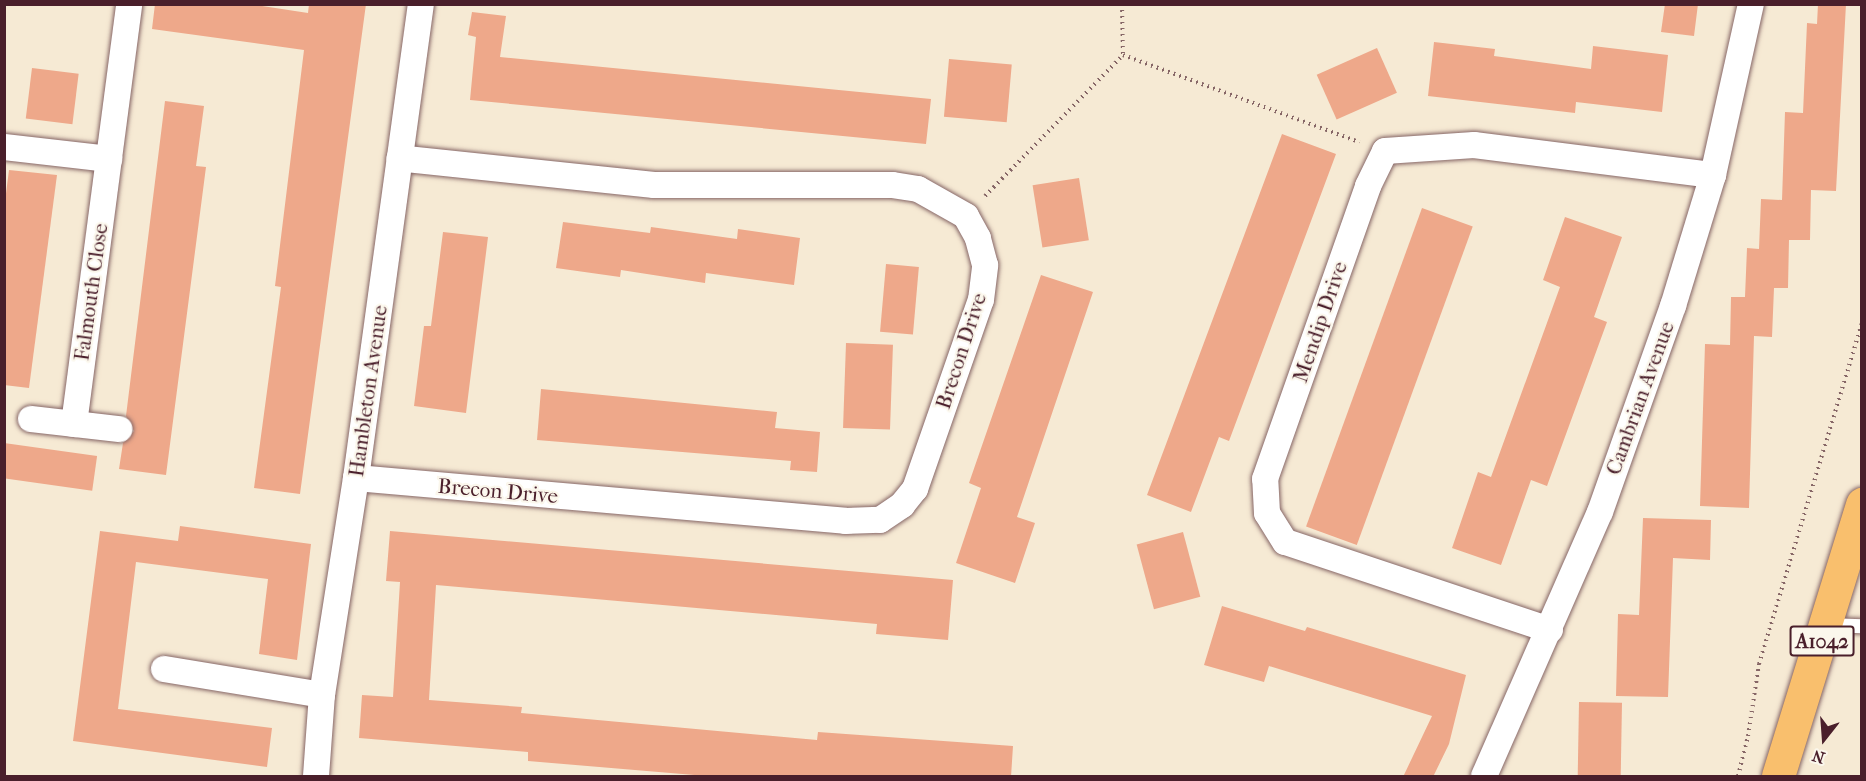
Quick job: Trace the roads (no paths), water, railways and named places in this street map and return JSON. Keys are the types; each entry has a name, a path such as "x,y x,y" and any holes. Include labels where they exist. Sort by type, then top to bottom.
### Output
{"main road":[{"name":"A1042","path":"1778,777 1827,625 1862,504"}],"street":[{"name":"Falmouth Close","path":"74,424 129,4"},
{"name":"Hambleton Avenue","path":"316,777 322,695 357,478 421,4"},
{"name":"Cambrian Avenue","path":"1484,777 1550,630 1604,501 1673,306 1713,175 1751,4"},
{"name":"Mendip Drive","path":"1550,630 1285,542 1268,513 1264,479 1368,186 1385,151 1474,145 1713,175"},
{"path":"4,147 109,159"},
{"name":"Brecon Drive","path":"357,478 845,521 880,520 902,505 915,489 981,300 985,265 978,238 966,216 918,189 893,185 654,185 399,158"},
{"path":"31,419 119,429"},
{"path":"164,669 322,695"}],"lane":[{"path":"1827,625 1862,626"}]}
